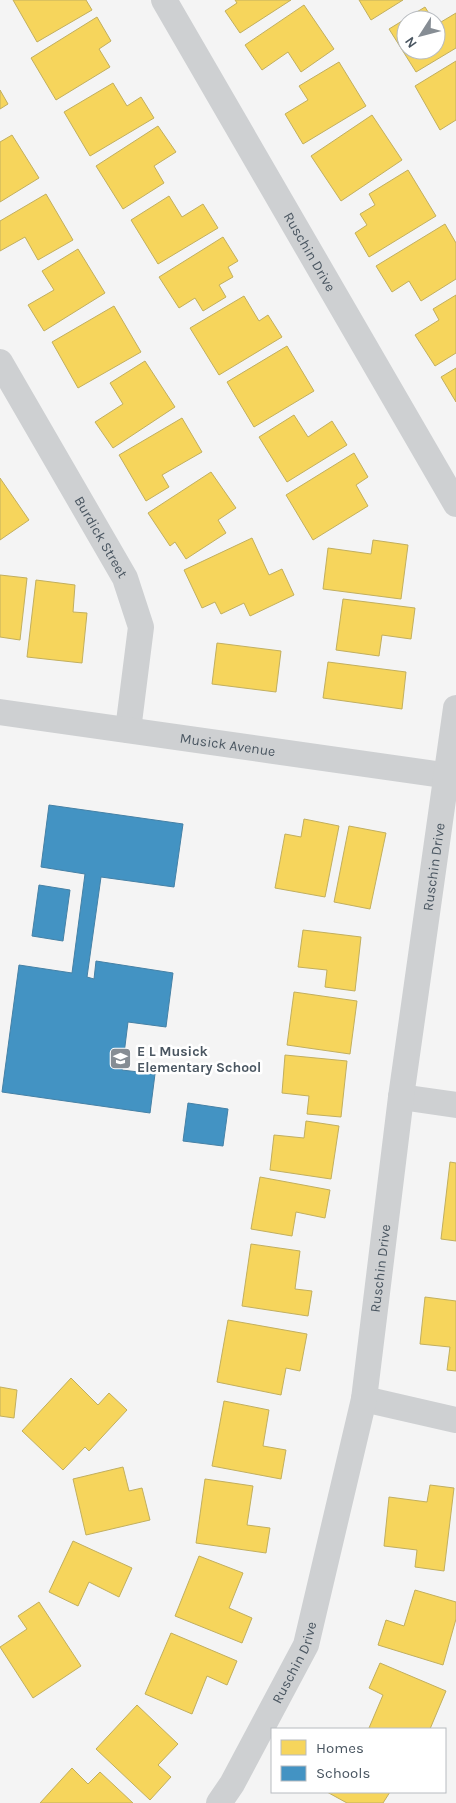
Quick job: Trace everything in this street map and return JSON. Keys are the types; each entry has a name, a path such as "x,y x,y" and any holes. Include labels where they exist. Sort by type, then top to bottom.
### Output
{"street":[{"name":"Ruschin Drive","path":"164,0 456,504"},
{"name":"Burdick Street","path":"0,362 125,578 141,627 128,730"},
{"name":"Ruschin Drive","path":"219,1803 232,1784 306,1645 364,1399 400,1097 451,776 456,708"},
{"name":"Musick Avenue","path":"0,712 451,776"},
{"path":"400,1097 456,1105"},
{"path":"364,1399 456,1420"}],"building: Homes":[{"path":"13,0 86,0 92,10 37,42"},
{"path":"235,0 291,0 240,33 225,11 237,3"},
{"path":"359,0 403,0 371,20"},
{"path":"304,5 334,49 301,72 288,52 262,70 245,45"},
{"path":"456,13 456,48 446,54 446,19"},
{"path":"97,17 111,41 99,49 110,67 56,100 31,58"},
{"path":"396,25 396,40 389,29"},
{"path":"408,60 436,60 416,72"},
{"path":"456,61 456,120 440,130 415,86"},
{"path":"339,62 366,106 303,144 285,114 308,100 299,86"},
{"path":"113,83 127,106 141,97 154,118 90,156 64,112"},
{"path":"0,90 8,104 0,109"},
{"path":"372,115 402,160 341,201 311,156"},
{"path":"158,126 176,152 154,166 164,183 123,209 96,166"},
{"path":"12,135 39,178 0,202 0,142"},
{"path":"408,170 436,216 369,257 355,233 367,225 360,214 375,205 369,194"},
{"path":"46,194 73,240 38,260 25,237 0,251 0,221"},
{"path":"169,196 182,217 203,204 218,228 158,264 131,220"},
{"path":"445,224 456,243 456,279 421,301 409,281 392,292 376,266"},
{"path":"223,237 238,261 228,267 233,277 219,285 226,297 203,311 195,298 179,308 159,277"},
{"path":"78,249 105,293 44,331 28,305 54,290 42,271"},
{"path":"456,295 456,353 435,366 415,335 439,320 433,309"},
{"path":"244,296 259,321 268,315 282,337 219,375 190,328"},
{"path":"114,306 141,352 78,388 52,342"},
{"path":"287,346 314,391 254,427 227,382"},
{"path":"145,361 175,407 113,448 95,422 123,404 110,383"},
{"path":"456,368 456,402 441,377"},
{"path":"294,415 308,437 332,421 347,445 287,482 259,437"},
{"path":"182,418 202,452 162,475 169,487 146,501 119,455"},
{"path":"354,453 368,477 356,485 368,506 313,540 286,495"},
{"path":"211,472 236,508 218,520 226,533 186,559 175,542 170,546 148,513"},
{"path":"0,478 29,520 0,540"},
{"path":"252,538 269,575 282,569 294,595 250,616 244,603 221,614 215,602 202,608 184,570"},
{"path":"373,540 408,545 401,599 323,589 328,548 371,554"},
{"path":"0,575 27,578 20,640 0,637"},
{"path":"36,580 75,585 73,612 87,613 82,663 27,657"},
{"path":"343,599 415,608 411,639 382,635 379,656 336,650"},
{"path":"217,643 281,651 276,692 212,684"},
{"path":"328,662 406,672 402,709 323,698"},
{"path":"304,819 339,826 325,897 275,888 285,834 301,837"},
{"path":"349,826 386,833 370,909 334,902"},
{"path":"303,930 361,937 355,991 325,987 327,970 298,967"},
{"path":"294,992 357,1001 350,1054 287,1045"},
{"path":"285,1055 347,1061 341,1117 307,1114 309,1096 282,1093"},
{"path":"306,1121 339,1126 331,1179 270,1170 274,1135 304,1138"},
{"path":"450,1162 456,1163 456,1241 441,1239"},
{"path":"260,1177 330,1190 325,1218 296,1212 292,1236 251,1229"},
{"path":"251,1244 300,1251 295,1289 312,1291 308,1316 242,1306"},
{"path":"425,1297 456,1301 456,1371 447,1370 450,1347 420,1344"},
{"path":"228,1320 307,1334 300,1371 286,1368 281,1395 217,1382"},
{"path":"71,1378 98,1405 109,1393 127,1410 89,1451 85,1447 63,1470 22,1431"},
{"path":"0,1387 17,1390 14,1418 0,1416"},
{"path":"224,1401 269,1410 263,1446 286,1450 281,1479 212,1466"},
{"path":"123,1467 129,1491 142,1488 150,1520 86,1535 73,1479"},
{"path":"205,1479 253,1486 247,1525 270,1528 266,1553 196,1543"},
{"path":"430,1485 454,1488 444,1571 415,1567 417,1550 384,1546 389,1497 427,1502"},
{"path":"73,1541 132,1568 119,1597 89,1582 78,1606 49,1592"},
{"path":"199,1556 243,1573 229,1608 252,1618 242,1643 175,1616"},
{"path":"415,1590 456,1602 456,1619 443,1665 378,1645 386,1620 404,1626"},
{"path":"39,1602 81,1666 33,1698 0,1647 27,1629 18,1616"},
{"path":"171,1633 237,1661 227,1685 207,1676 192,1714 145,1694"},
{"path":"380,1663 446,1691 430,1728 369,1728 383,1695 369,1688"},
{"path":"137,1705 178,1744 158,1765 171,1777 150,1800 96,1749"},
{"path":"72,1768 88,1784 100,1772 133,1803 40,1803"},
{"path":"329,1793 389,1793 383,1803 347,1803"}],"building: Schools":[{"path":"49,805 183,824 174,887 101,877 87,977 94,979 96,961 173,973 166,1027 128,1022 122,1070 155,1074 150,1113 2,1092 19,965 72,973 85,874 41,867"},
{"path":"39,885 70,890 63,941 32,936"},
{"path":"188,1103 228,1109 223,1146 183,1141"}],"place":[{"name":"E L Musick Elementary School","path":"121,1059"}]}
